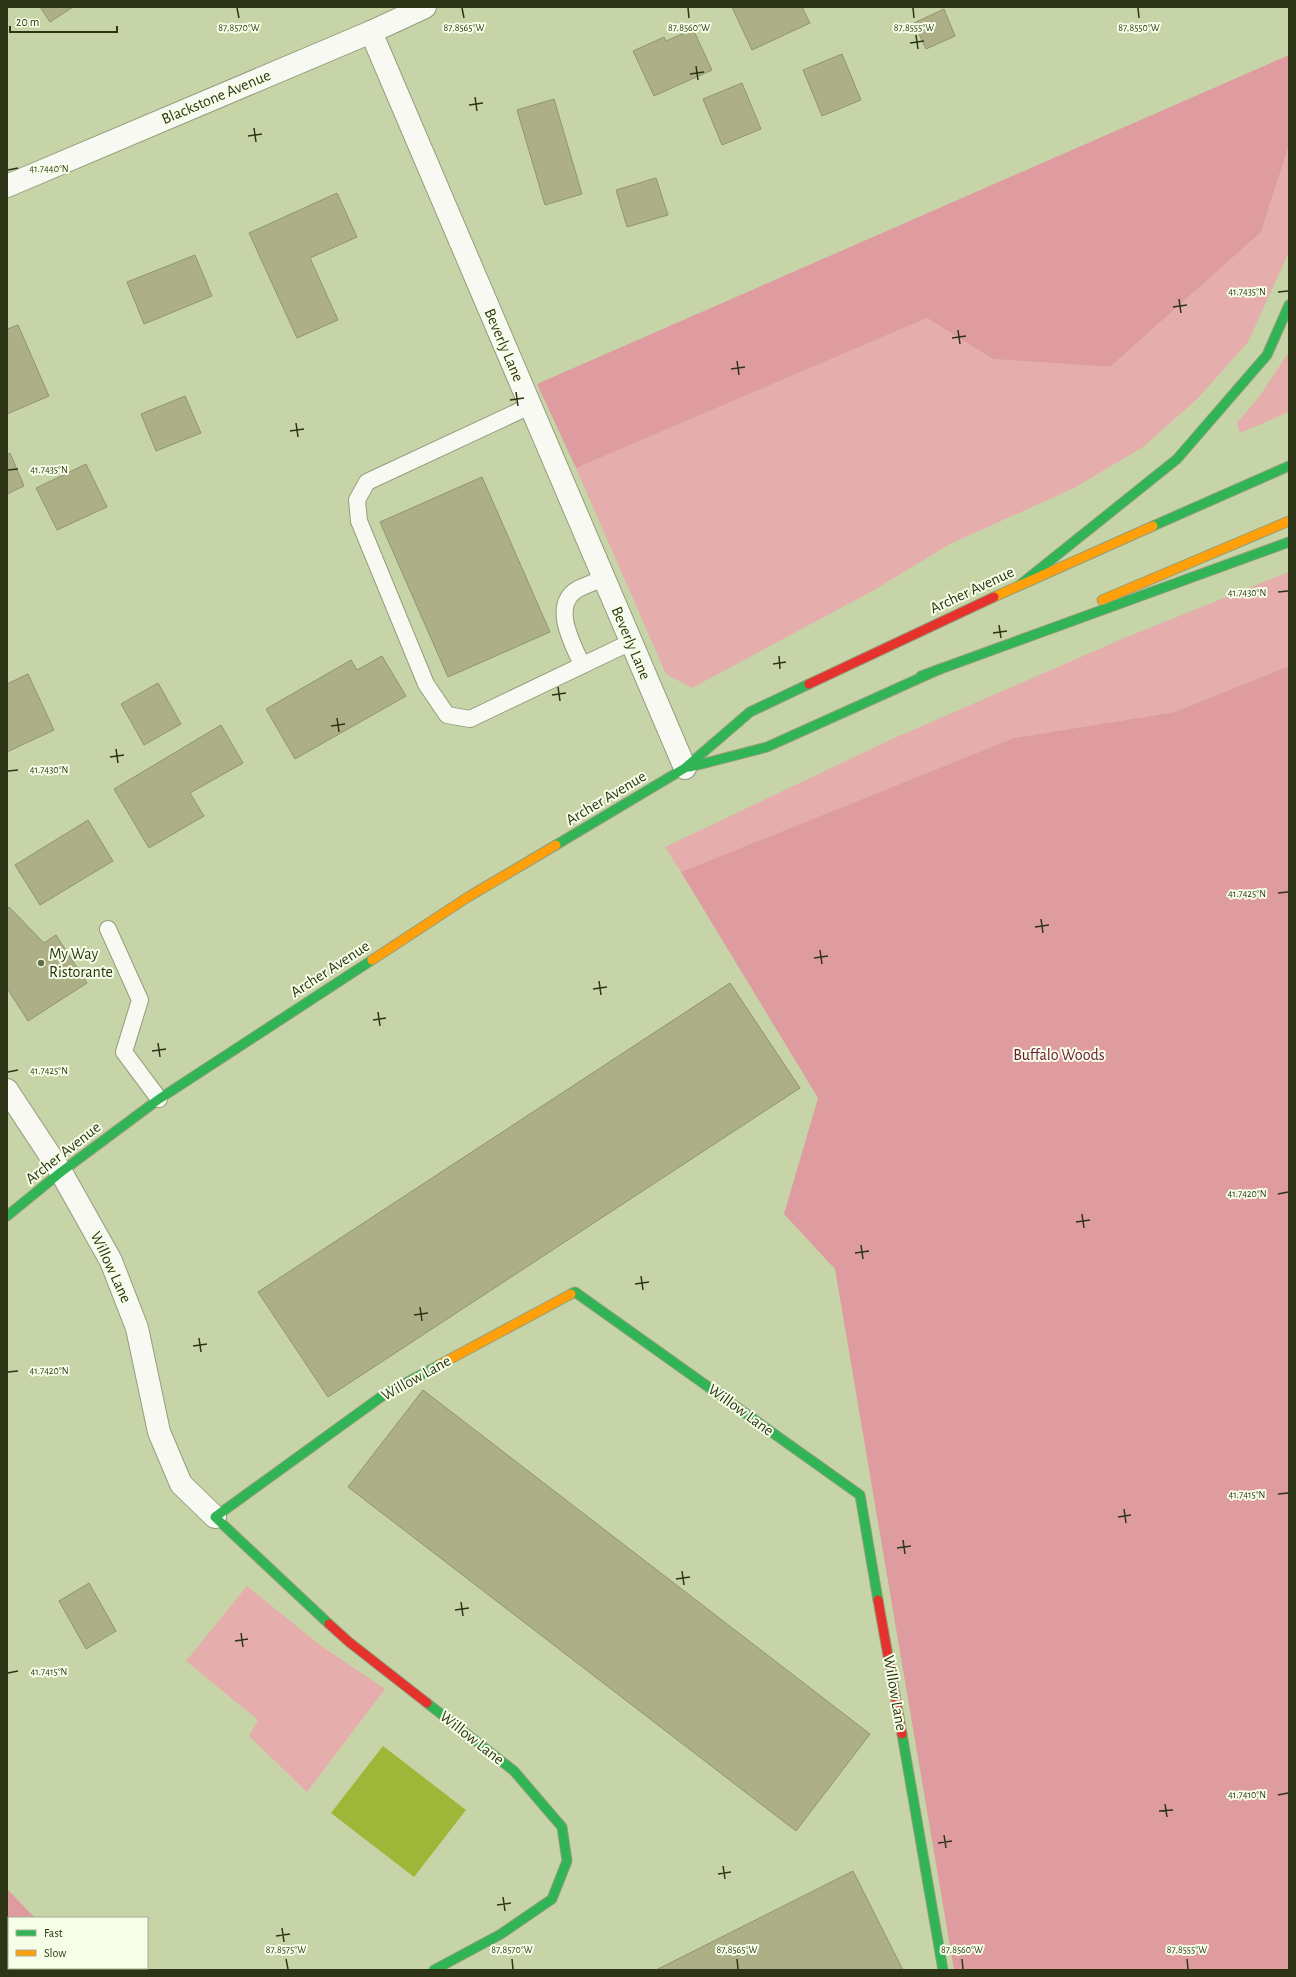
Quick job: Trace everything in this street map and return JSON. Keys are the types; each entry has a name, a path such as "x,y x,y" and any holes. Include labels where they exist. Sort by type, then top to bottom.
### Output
{"main road":[{"path":"1021,584 1177,459 1267,355 1289,305"},
{"name":"Archer Avenue","path":"7,1216 61,1172 159,1099 468,897 684,768 750,712 1021,584 1289,466"},
{"name":"Archer Avenue","path":"684,768 767,747 921,676 1289,521"},
{"path":"921,676 1289,542"},
{"name":"Willow Lane","path":"434,1970 501,1934 552,1899 566,1860 562,1828 514,1771 349,1642 215,1517 385,1394 575,1292 860,1495 943,1970"}],"street":[{"name":"Blackstone Avenue","path":"7,186 371,32 425,7"},
{"name":"Beverly Lane","path":"371,32 684,768"},
{"name":"Willow Lane","path":"7,1090 61,1172 111,1261 137,1328 159,1432 181,1484 215,1517"}],"lane":[{"path":"530,406 367,482 357,500 359,521 426,684 447,715 470,719 631,642"},
{"path":"582,665 568,632 563,608 570,596 577,589 604,578"},
{"path":"108,929 140,1000 124,1052 159,1099"}],"shaded area":[{"path":"1289,145 1289,252 1248,342 1198,398 1143,447 1074,488 950,544 874,590 692,688 666,674 576,468 927,318 993,359 1110,367 1261,232"},
{"path":"1289,352 1289,412 1240,433 1237,423 1259,397"},
{"path":"1289,572 1289,666 1175,712 1014,738 681,872 665,847 890,740 1122,639"},
{"path":"247,1586 320,1645 385,1689 307,1792 249,1736 258,1720 186,1661"},
{"path":"383,1746 466,1810 414,1877 331,1813"}],"green space":[{"path":"1289,55 1289,145 1261,232 1110,367 993,359 927,318 576,468 537,384"},
{"name":"Buffalo Woods","path":"1289,666 1289,1970 954,1970 835,1269 784,1214 818,1098 681,872 1014,738 1175,712"},
{"path":"7,1889 34,1917 8,1917 8,1969 77,1970 7,1970"}],"building":[{"path":"40,7 73,7 50,22"},
{"path":"732,7 802,7 810,23 752,50"},
{"path":"944,9 955,36 926,49 914,23"},
{"path":"693,29 712,70 654,96 633,51 664,37 666,41"},
{"path":"842,54 861,100 822,116 803,70"},
{"path":"742,83 761,129 722,145 703,99"},
{"path":"554,99 582,194 545,205 517,110"},
{"path":"656,178 668,215 627,227 616,190"},
{"path":"337,193 357,237 310,258 338,320 297,338 249,233"},
{"path":"195,255 212,296 144,324 127,282"},
{"path":"18,325 49,396 7,414 7,329"},
{"path":"185,396 201,433 156,451 141,414"},
{"path":"10,453 24,486 7,494 7,455"},
{"path":"86,464 107,507 57,530 36,488"},
{"path":"482,477 550,632 448,677 380,522"},
{"path":"382,656 406,696 295,759 266,709 351,660 357,670"},
{"path":"28,674 54,730 7,752 7,684"},
{"path":"158,683 181,724 144,745 121,704"},
{"path":"221,725 243,763 190,793 204,816 149,848 114,789"},
{"path":"88,820 113,861 40,905 15,865"},
{"name":"My Way Ristorante","path":"9,907 44,943 56,935 87,983 28,1021 7,988 7,908"},
{"path":"730,983 800,1088 328,1397 258,1292"},
{"path":"423,1390 870,1734 796,1831 348,1487"},
{"path":"89,1583 116,1631 86,1649 59,1601"},
{"path":"853,1871 903,1970 656,1970"}],"traffic: fast":[{"path":"1021,584 1177,459 1267,355 1289,305"},
{"path":"1153,526 1289,466"},
{"path":"921,676 1289,542"},
{"path":"690,767 767,747 940,669"},
{"path":"556,845 685,768 750,712 809,684"},
{"path":"7,1216 61,1172 159,1099 372,960"},
{"path":"571,1294 575,1292 860,1495 878,1600"},
{"path":"329,1624 215,1517 385,1394 439,1365"},
{"path":"427,1703 514,1771 562,1827 567,1861 552,1899 501,1934 434,1970"},
{"path":"902,1734 943,1970"}],"traffic: slow":[{"path":"1102,600 1289,521"},
{"path":"994,597 1153,526"},
{"path":"372,960 468,897 556,845"},
{"path":"439,1365 571,1294"}],"traffic: jam":[{"path":"809,684 994,597"},
{"path":"878,1600 902,1734"},
{"path":"329,1624 349,1642 427,1703"}],"place":[{"name":"My Way Ristorante","path":"41,963"}]}
